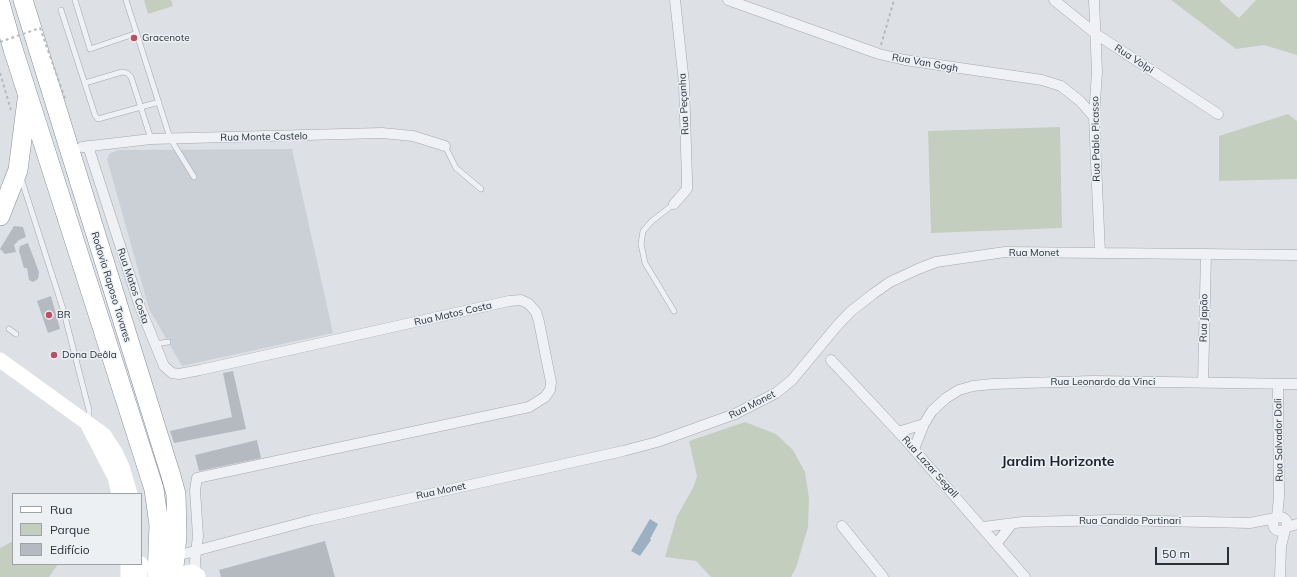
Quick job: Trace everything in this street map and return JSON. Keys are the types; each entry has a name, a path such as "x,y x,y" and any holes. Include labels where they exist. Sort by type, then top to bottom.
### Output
{"highway":[{"name":"Rodovia Raposo Tavares","path":"23,0 176,494 177,570"},
{"name":"Rodovia Raposo Tavares","path":"0,3 154,489 159,525 157,577"},
{"path":"0,216 5,194 18,170 28,95"}],"main road":[{"path":"0,360 104,435 115,452 130,493"},
{"path":"87,424 115,477 120,493"},
{"path":"128,565 128,577"},
{"path":"140,577 141,565"},
{"path":"177,570 186,573 192,572 198,576"}],"street":[{"name":"Rua Peçanha","path":"674,204 686,189 688,180 684,83 675,0"},
{"name":"Rua Van Gogh","path":"728,0 878,54 919,64 1042,80 1061,86 1080,101 1094,117"},
{"name":"Rua Volpi","path":"1054,0 1096,34 1218,114"},
{"name":"Rua Pablo Picasso","path":"1094,0 1097,72 1094,117 1100,253"},
{"path":"64,133 85,147 73,165"},
{"name":"Rua Monte Castelo","path":"85,147 170,138 382,133 413,136 445,146"},
{"name":"Rua Matos Costa","path":"85,147 155,344 164,366 172,373 179,374 509,301 521,300 529,304 538,317 551,382 550,390 545,397 529,407 197,478 195,483 198,529 197,550"},
{"name":"Rua Monet","path":"177,570 197,550 312,520 623,451 657,442 735,414 776,393 792,380 850,312 873,294 911,272 936,262 1006,252 1297,255"},
{"name":"Rua Japão","path":"1203,383 1206,254"},
{"name":"Rua Lazar Segall","path":"831,360 914,449 1026,577"},
{"name":"Rua Leonardo da Vinci","path":"914,449 924,424 932,411 946,398 959,390 986,384 1093,381 1297,384"},
{"name":"Rua Salvador Dali","path":"1278,384 1280,497 1283,503 1280,523 1280,577"},
{"path":"898,432 924,424"},
{"name":"Rua Candido Portinari","path":"983,527 994,525 1011,525 1024,522 1115,520 1280,523 1291,519 1297,522"},
{"path":"997,544 1011,525"},
{"path":"842,526 883,577"},
{"path":"197,550 195,561 198,576"}],"lane":[{"path":"75,0 90,49 137,34"},
{"path":"126,0 170,138 194,177"},
{"path":"61,10 98,119 159,102"},
{"path":"85,83 122,72 127,73 131,77 151,139"},
{"path":"445,146 456,168 481,188"},
{"path":"18,170 38,226 63,309 89,410 90,420 87,424"},
{"path":"674,204 652,221 643,231 642,244 645,263 674,311"},
{"path":"9,329 16,334"},
{"path":"155,344 168,342"}],"path":[{"path":"878,54 894,0"},
{"path":"0,42 40,28 66,101"}],"shaded area":[{"path":"292,149 333,333 182,366 149,309 107,159 110,153 119,150"}],"green space":[{"path":"144,0 171,0 173,6 148,14"},
{"path":"1171,0 1219,0 1239,18 1256,0 1297,0 1297,55 1264,45 1236,49"},
{"path":"1288,114 1297,121 1297,179 1219,181 1219,136"},
{"path":"1060,127 1062,228 931,233 928,131"},
{"path":"745,422 776,434 793,450 805,472 809,498 808,527 796,568 791,577 711,577 696,561 665,557 677,516 693,488 697,476 689,441"},
{"path":"12,542 12,565 57,565 49,577 0,577 0,548"}],"water":[{"path":"650,519 658,524 650,539 651,540 640,556 631,551"}],"building":[{"path":"14,226 23,227 26,237 19,240 14,245 16,252 5,254 0,249"},
{"path":"28,243 39,272 38,279 33,282 29,280 27,268 24,268 19,251 20,246"},
{"name":"BR","path":"51,296 60,329 48,333 37,301"},
{"path":"233,371 246,429 174,443 170,431 232,417 223,373"},
{"path":"257,440 261,458 199,471 195,455"},
{"path":"325,541 335,577 221,577 219,570"}],"place":[{"name":"Gracenote","path":"134,38"},
{"name":"BR","path":"49,315"},
{"name":"Dona Deôla","path":"54,355"}],"district":[{"name":"Jardim Horizonte","path":"1058,462"}]}
